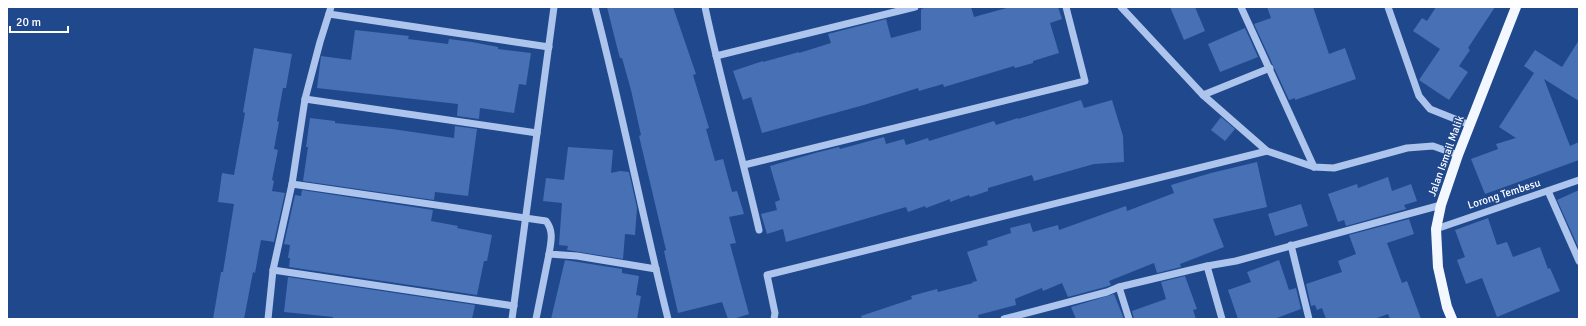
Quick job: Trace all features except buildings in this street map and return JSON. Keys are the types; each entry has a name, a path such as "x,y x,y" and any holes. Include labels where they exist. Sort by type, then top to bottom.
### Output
{"main road":[{"name":"Jalan Ismail Malik","path":"1452,319 1447,307 1438,267 1436,229 1441,206 1458,155 1516,7"}],"street":[{"path":"512,319 554,7"},
{"path":"595,7 613,74 668,319"},
{"path":"705,7 759,230"},
{"path":"716,56 915,7"},
{"path":"744,165 1085,81 1066,7"},
{"path":"1121,7 1203,95 1267,151 1314,167 1334,168 1407,148 1433,146 1458,155"},
{"path":"1241,7 1314,167"},
{"path":"1388,7 1419,96 1430,108 1470,124"},
{"path":"268,319 273,270 292,184 305,99 330,10 549,47"},
{"path":"1203,95 1270,68"},
{"path":"305,99 537,133"},
{"path":"774,319 775,313 767,275 1267,151"},
{"name":"Lorong Tembesu","path":"1436,229 1579,180"},
{"path":"292,184 546,221 551,226 552,234 536,319"},
{"path":"1548,191 1579,261"},
{"path":"1004,319 1034,316 1119,287 1207,266 1236,261 1291,245 1441,206"},
{"path":"1291,245 1309,319"},
{"path":"549,254 577,256 656,269"},
{"path":"1207,266 1222,319"},
{"path":"273,270 514,306"},
{"path":"1119,287 1129,319"}]}
